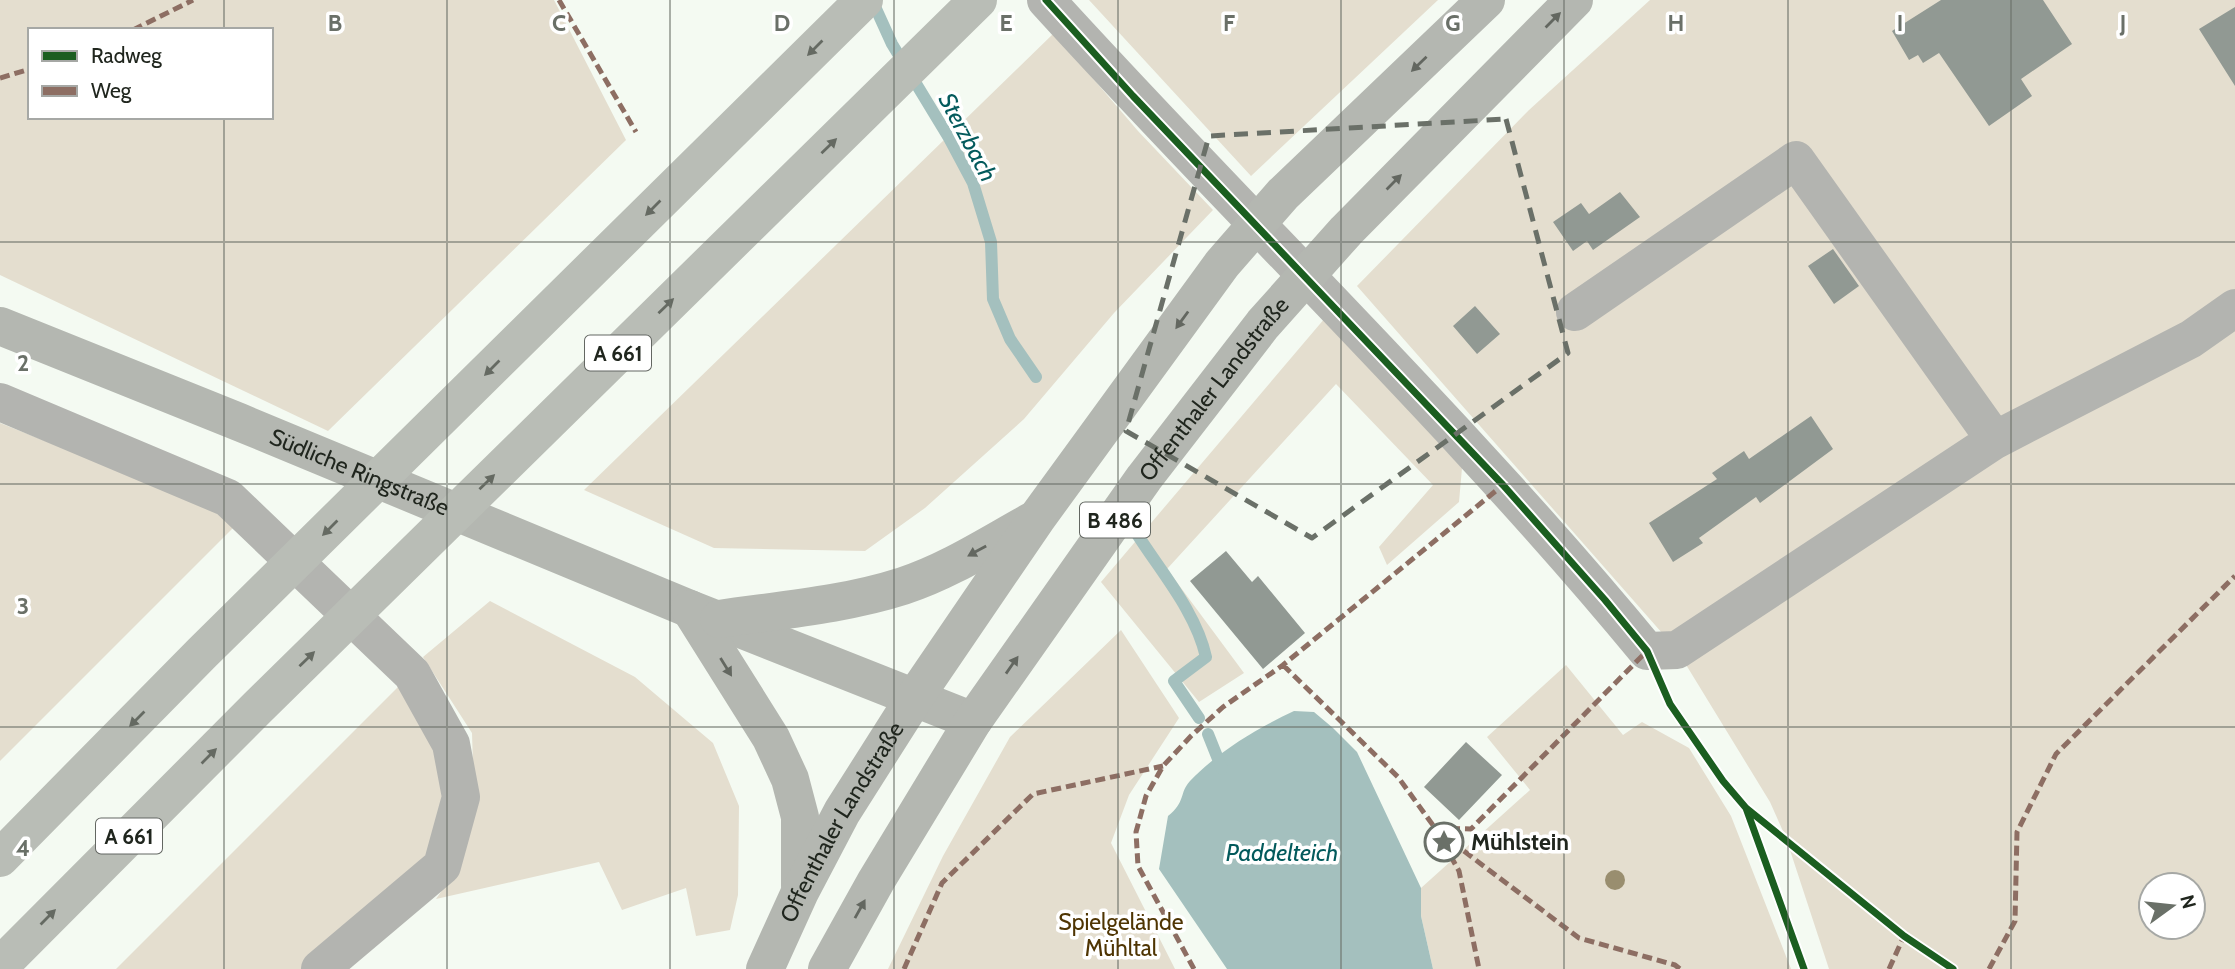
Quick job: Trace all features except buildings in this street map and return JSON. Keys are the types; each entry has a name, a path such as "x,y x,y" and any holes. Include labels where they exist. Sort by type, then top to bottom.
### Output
{"highway":[{"path":"0,858 202,653 864,0"},
{"name":"A 661","path":"0,966 258,707 978,0"}],"main road":[{"name":"Offenthaler Landstraße","path":"765,969 800,892 842,812 915,697 1037,518 1222,264 1283,194 1486,0"},
{"name":"Offenthaler Landstraße","path":"827,969 876,881 973,721 1144,478 1263,324 1346,231 1574,0"},
{"name":"Südliche Ringstraße","path":"0,326 973,721"},
{"path":"800,892 800,817 790,779 771,738 704,614 847,600 903,586 938,572 1037,518"}],"lane":[{"path":"1046,0 1133,96 1503,485 1647,651 1677,650 1867,522 1996,440 2191,339 2235,307"},
{"path":"1576,312 1797,160 1996,440"},
{"path":"0,402 228,498 412,674 451,744 461,797 442,866 320,969"}],"highlighted area":[{"path":"1506,119 1568,353 1312,538 1126,431 1209,136"}],"green space":[{"path":"0,0 554,0 626,140 328,431 0,275"},
{"path":"1089,0 1438,0 1251,176"},
{"path":"1650,0 2235,0 2235,969 1829,969 1786,838 1770,802 1677,650 1357,286 1529,110"},
{"path":"1054,33 1138,131 1213,210 1114,313 1024,419 925,508 865,551 714,548 584,490"},
{"path":"1325,318 1462,468 1459,502 1387,565 1379,547 1433,485 1336,384 1167,569 1244,673 1199,702 1101,582"},
{"path":"0,423 242,519 0,761"},
{"path":"490,601 635,677 713,743 739,806 738,895 730,930 696,936 686,888 622,910 599,862 436,899 458,867 474,797 472,733 423,657"},
{"name":"Spielgelände Mühltal","path":"1121,630 1179,718 1129,795 1111,843 1175,969 888,969 943,856 1010,737"},
{"path":"1566,665 1623,735 1642,722 1689,748 1731,816 1791,969 1433,969 1421,916 1421,888 1530,790 1487,737"},
{"path":"398,687 437,754 445,802 425,868 304,969 116,969"}],"water":[{"name":"Paddelteich","path":"1294,711 1314,712 1357,752 1421,888 1421,916 1433,969 1227,969 1159,869 1168,816 1180,802 1190,781 1213,760 1239,742"}],"waterway":[{"name":"Sterzbach","path":"872,0 892,44 973,183 991,242 993,299 1010,339 1036,377"},
{"name":"Sterzbach","path":"1137,534 1177,593 1201,640 1206,657 1174,681 1199,718"},
{"name":"Sterzbach","path":"1208,734 1222,769"}],"marked path":[{"path":"137,28 193,0"},
{"path":"559,0 636,132"},
{"path":"0,78 28,70"},
{"path":"1194,969 1138,866 1136,832 1146,796 1163,766 1223,707 1283,665 1503,485"},
{"path":"1989,969 2015,921 2017,832 2056,754 2235,576"},
{"path":"1435,828 1471,829 1647,651 1648,654"},
{"path":"1283,665 1398,777 1435,828 1459,871 1479,969"},
{"path":"904,969 942,883 1033,794 1163,766"},
{"path":"1440,833 1579,938 1675,965 1680,969"},
{"path":"1889,969 1904,936"}],"cycle path":[{"path":"1046,0 1133,96 1503,485 1605,600 1647,651 1670,704 1723,781 1746,808 1904,936 1953,969"},
{"path":"1746,808 1804,969"}],"place":[{"name":"Mühlstein","path":"1444,842"}]}
